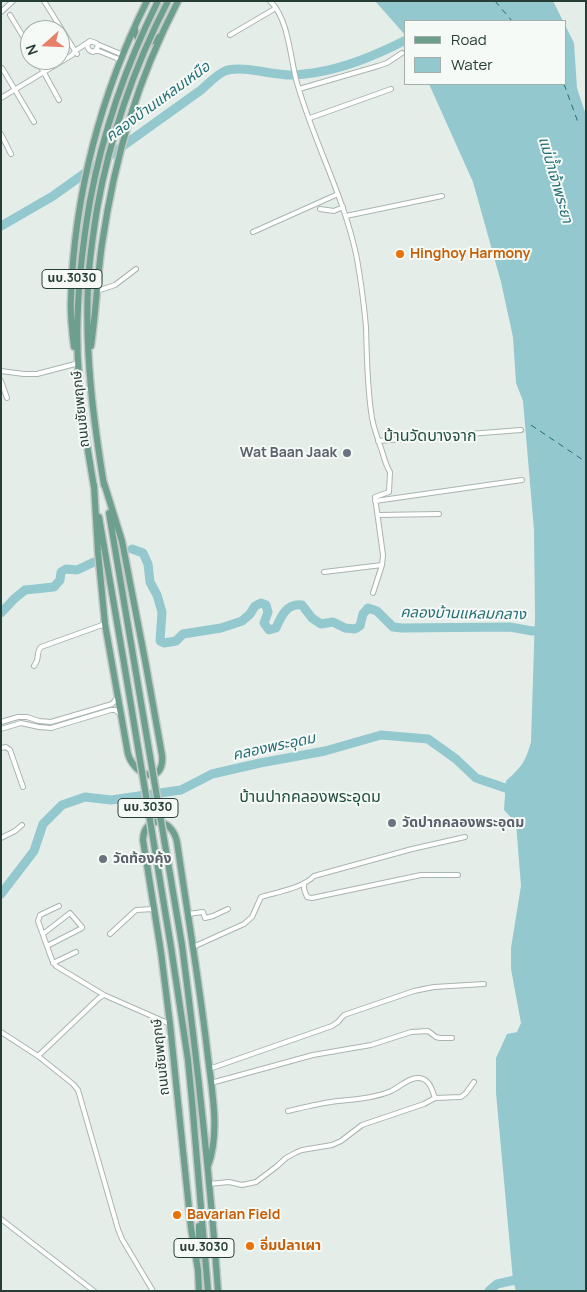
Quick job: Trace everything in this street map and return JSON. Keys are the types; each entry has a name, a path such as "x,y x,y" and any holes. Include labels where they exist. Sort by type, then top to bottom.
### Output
{"main road":[{"name":"ถนนชัยพฤกษ์","path":"78,376 75,364 71,298 77,220 91,151 104,106 122,57 147,1"},
{"name":"ถนนชัยพฤกษ์","path":"158,1 129,65 100,150 83,243 79,291 78,376 83,421 171,947 188,1060 208,1291"},
{"name":"ถนนชัยพฤกษ์","path":"168,1 136,68 105,168 89,264 89,362 95,429 182,945 208,1166 218,1291"},
{"name":"นบ.3030","path":"97,292 109,198 118,158 139,88 178,1"},
{"path":"136,23 136,34 145,43 157,40 163,31"},
{"path":"89,362 97,292"},
{"path":"94,485 105,624 128,754 131,763 137,770 148,775 156,772 161,767 162,762 122,541 104,483"},
{"name":"ถนนชัยพฤกษ์","path":"200,1291 191,1228 170,1024 143,840 144,832 147,828 151,824 159,822 171,827 176,837 193,947 215,1120 211,1158 208,1166"},
{"path":"198,1270 201,1206"}],"street":[{"path":"1,12 13,1"},
{"path":"44,1 75,53"},
{"path":"230,36 280,1"},
{"path":"273,5 281,17 293,69 310,118 314,136 346,216 362,287 369,394 373,421 378,441 390,472 389,492 375,497 382,565 373,593"},
{"path":"10,15 20,32"},
{"path":"1,98 89,43 94,42 122,57"},
{"path":"88,50 87,46 89,43"},
{"path":"95,51 97,44"},
{"path":"75,53 88,50 122,57"},
{"path":"298,86 387,63 402,53"},
{"path":"2,68 34,122"},
{"path":"43,71 59,100"},
{"path":"310,118 391,89"},
{"path":"1,134 11,154"},
{"path":"253,232 338,194"},
{"path":"346,216 442,196"},
{"path":"320,209 330,212 343,207"},
{"path":"97,292 115,285 136,269"},
{"path":"1,371 37,374 75,364"},
{"path":"1,381 7,398"},
{"path":"378,441 521,430"},
{"path":"375,501 522,480"},
{"path":"378,515 439,514"},
{"path":"324,572 382,565"},
{"path":"34,666 38,662 41,646 105,624"},
{"path":"1,722 18,717 27,717 51,722 112,704 118,695"},
{"path":"1,729 21,723 51,728 111,710 121,714"},
{"path":"71,716 73,722"},
{"path":"1,748 6,747 10,750 23,787"},
{"path":"1,838 22,825"},
{"path":"193,947 244,924 252,917 261,897 304,884 314,876 412,849 465,837"},
{"path":"304,884 307,897 317,897 421,875 458,875"},
{"path":"59,906 40,915 38,921 56,966 104,995 170,1024"},
{"path":"110,934 136,910 154,909"},
{"path":"188,914 203,912 205,918 228,909"},
{"path":"43,934 70,913 82,927 47,946"},
{"path":"54,963 76,952"},
{"path":"209,1069 332,1026 344,1015 414,991 434,987 484,984"},
{"path":"38,1056 104,995"},
{"path":"211,1083 313,1055 371,1044 410,1032 428,1031 436,1037 452,1038"},
{"path":"1,1032 38,1056 78,1090 118,1229 153,1291"},
{"path":"288,1111 383,1094 412,1079 419,1078 429,1083 435,1098"},
{"path":"209,1184 229,1182 242,1185 256,1182 276,1168 286,1158 302,1150 332,1145 341,1141 362,1125 424,1104 435,1098 461,1097 474,1082"},
{"path":"1,1220 94,1291"}],"water":[{"path":"375,1 553,1 562,20 404,20 404,34"},
{"name":"แม่น้ำเจ้าพระยา","path":"567,29 574,43 577,88 586,115 586,1291 516,1291 513,1280 496,1093 496,1058 507,1034 517,1032 521,1023 511,969 511,948 521,886 516,823 504,810 506,781 522,764 531,742 535,616 534,530 523,401 516,383 513,337 501,282 473,182 429,85 567,85"}],"waterway":[{"name":"คลองบ้านแหลมเหนือ","path":"1,226 53,196 225,71 239,69 283,75 313,73 361,60 404,41"},
{"name":"คลองบ้านแหลมกลาง","path":"132,549 143,553 148,564 150,582 157,595 162,612 160,641 164,643 176,641 183,634 221,628 242,621 255,606 261,603 266,605 268,612 264,623 269,630 276,628 288,608 302,605 312,618 321,624 333,622 345,628 355,629 360,626 363,614 368,608 377,611 393,627 510,627 532,631 546,631"},
{"name":"คลองบ้านแหลมกลาง","path":"1,613 25,590 54,587 60,580 61,572 66,569 77,570 94,562"},
{"name":"คลองพระอุดม","path":"1,894 34,851 43,824 62,805 85,797 111,800 181,790 212,774 325,751 381,735 428,739 456,759 476,778 517,792"},
{"path":"489,1291 497,1284 524,1278"}],"ferry route":[{"path":"495,1 511,20"},
{"path":"564,85 579,125"},
{"path":"531,425 586,462"}],"place":[{"name":"Hinghoy Harmony","path":"400,254"},
{"name":"Wat Baan Jaak","path":"347,453"},
{"name":"วัดปากคลองพระอุดม","path":"392,823"},
{"name":"วัดท้องคุ้ง","path":"103,859"},
{"name":"Bavarian Field","path":"177,1215"},
{"name":"อิ่มปลาเผา","path":"250,1246"}],"district":[{"name":"บ้านวัดบางจาก","path":"430,437"},
{"name":"บ้านปากคลองพระอุดม","path":"310,798"}]}
